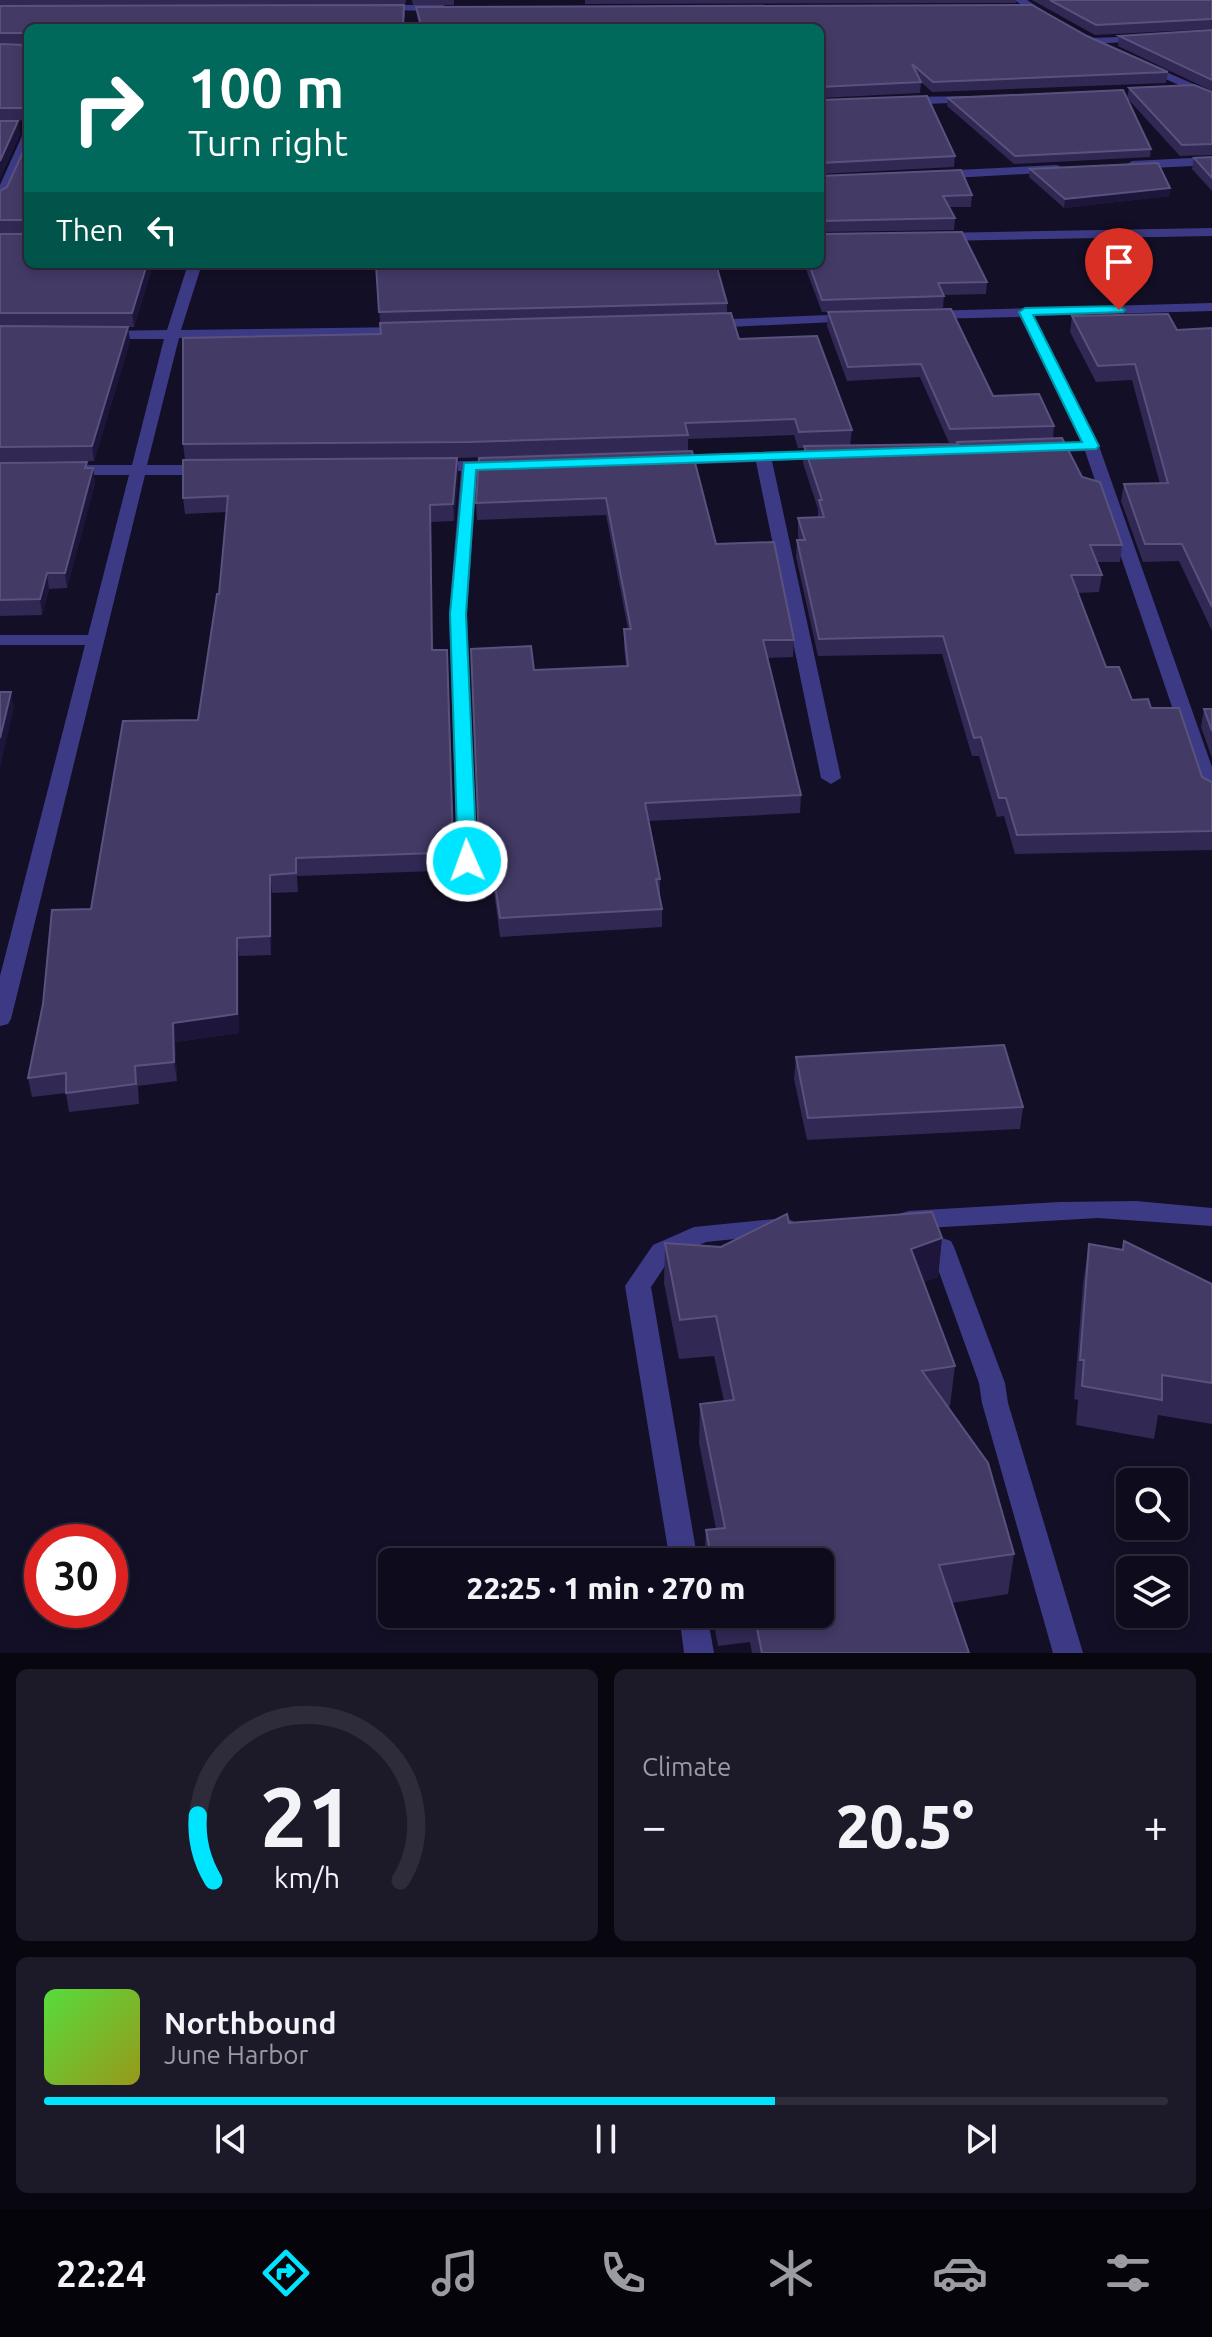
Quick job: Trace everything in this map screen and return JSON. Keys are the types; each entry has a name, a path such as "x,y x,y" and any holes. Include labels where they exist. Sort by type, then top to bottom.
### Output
{"street":[{"path":"1019,0 1057,22"},
{"path":"369,8 449,8"},
{"path":"1003,9 1035,9"},
{"path":"1116,53 1085,38 1151,38"},
{"path":"1129,59 1212,96"},
{"path":"1162,90 1194,88"},
{"path":"894,101 989,97"},
{"path":"14,127 24,127"},
{"path":"0,199 24,145"},
{"path":"1118,166 1212,161"},
{"path":"914,176 1071,169"},
{"path":"926,238 1212,232"},
{"path":"0,1019 172,336 194,268"},
{"path":"914,316 1212,307"},
{"path":"1025,312 1091,446 1212,795"},
{"path":"695,324 867,318"},
{"path":"94,334 172,336 427,331"},
{"path":"1029,448 1091,446"},
{"path":"655,460 841,454"},
{"path":"763,457 831,778"},
{"path":"422,467 516,465"},
{"path":"467,861 458,614 469,466"},
{"path":"46,470 218,470"},
{"path":"0,640 97,640"},
{"path":"890,1221 1109,1209 1182,1212 1212,1217"},
{"path":"682,1548 638,1286 662,1251 703,1233 811,1226"},
{"path":"942,1247 992,1383 995,1403 1068,1653"},
{"path":"695,1628 699,1653"}],"building":[{"path":"1050,0 1212,0 1212,19 1096,25"},
{"path":"404,5 403,24 24,24 24,33 0,33 0,6"},
{"path":"1032,5 1087,36 1168,72 933,82 912,64 921,82 824,87 824,24 421,24 416,7"},
{"path":"1212,30 1212,80 1119,36"},
{"path":"0,44 24,45 24,108 0,108"},
{"path":"1194,85 1212,92 1212,144 1182,145 1129,88"},
{"path":"1123,90 1151,149 1015,156 948,98"},
{"path":"927,96 955,156 824,163 824,100"},
{"path":"0,121 18,121 0,161"},
{"path":"24,150 24,220 0,220 0,191 7,187"},
{"path":"1212,157 1212,178 1194,158"},
{"path":"1158,163 1170,188 1065,199 1030,169"},
{"path":"961,170 972,195 943,196 955,218 824,221 824,176"},
{"path":"962,232 987,282 938,283 944,296 822,300 810,268 824,268 824,234"},
{"path":"0,234 24,234 24,268 146,268 132,313 0,313"},
{"path":"376,268 717,268 727,303 379,312"},
{"path":"951,309 993,396 1039,394 1054,426 950,429 921,364 848,367 828,312"},
{"path":"731,313 739,339 817,336 852,430 799,432 795,419 685,423 688,435 468,442 183,444 183,338 381,334 380,323"},
{"path":"1168,314 1177,330 1212,328 1212,607 1182,544 1145,544 1124,484 1168,483 1135,364 1098,366 1072,316"},
{"path":"0,326 128,327 92,446 0,447"},
{"path":"1062,438 1082,477 1100,482 1122,545 1090,545 1102,575 1071,575 1106,667 1119,667 1132,700 1148,699 1151,708 1179,708 1202,777 1212,782 1212,831 1017,835 1006,798 999,798 981,737 974,738 943,636 819,639 797,540 805,540 798,518 824,517 819,500 822,500 804,446 958,444"},
{"path":"692,451 716,544 774,542 794,640 763,640 801,795 645,803 660,879 656,879 662,909 500,918 490,851 296,858 296,873 270,875 270,936 237,938 237,1014 173,1023 174,1062 135,1066 136,1084 66,1093 66,1073 28,1078 43,1004 52,910 91,909 123,721 198,720 219,594 228,496 183,498 183,460 457,458 453,504 430,505 432,650 447,650 453,843 468,851 479,842 471,649 531,646 534,670 628,666 624,629 631,629 606,498 476,503 479,458"},
{"path":"87,462 85,468 93,468 65,573 47,573 40,599 0,600 0,463"},
{"path":"0,692 11,692 0,738"},
{"path":"1204,709 1212,709 1212,731"},
{"path":"1004,1045 1023,1107 808,1118 796,1057"},
{"path":"932,1212 942,1238 911,1249 955,1366 922,1371 988,1463 1014,1554 939,1565 969,1653 762,1653 757,1628 834,1628 834,1548 709,1548 706,1530 725,1528 700,1404 734,1400 716,1316 680,1320 665,1243 721,1247 787,1214 789,1223"},
{"path":"1124,1241 1212,1284 1212,1383 1162,1375 1162,1400 1082,1386 1084,1360 1080,1360 1089,1244 1123,1250"}],"route":[{"path":"467,861 458,614 469,466 1091,446 1025,312 1119,310"}]}
